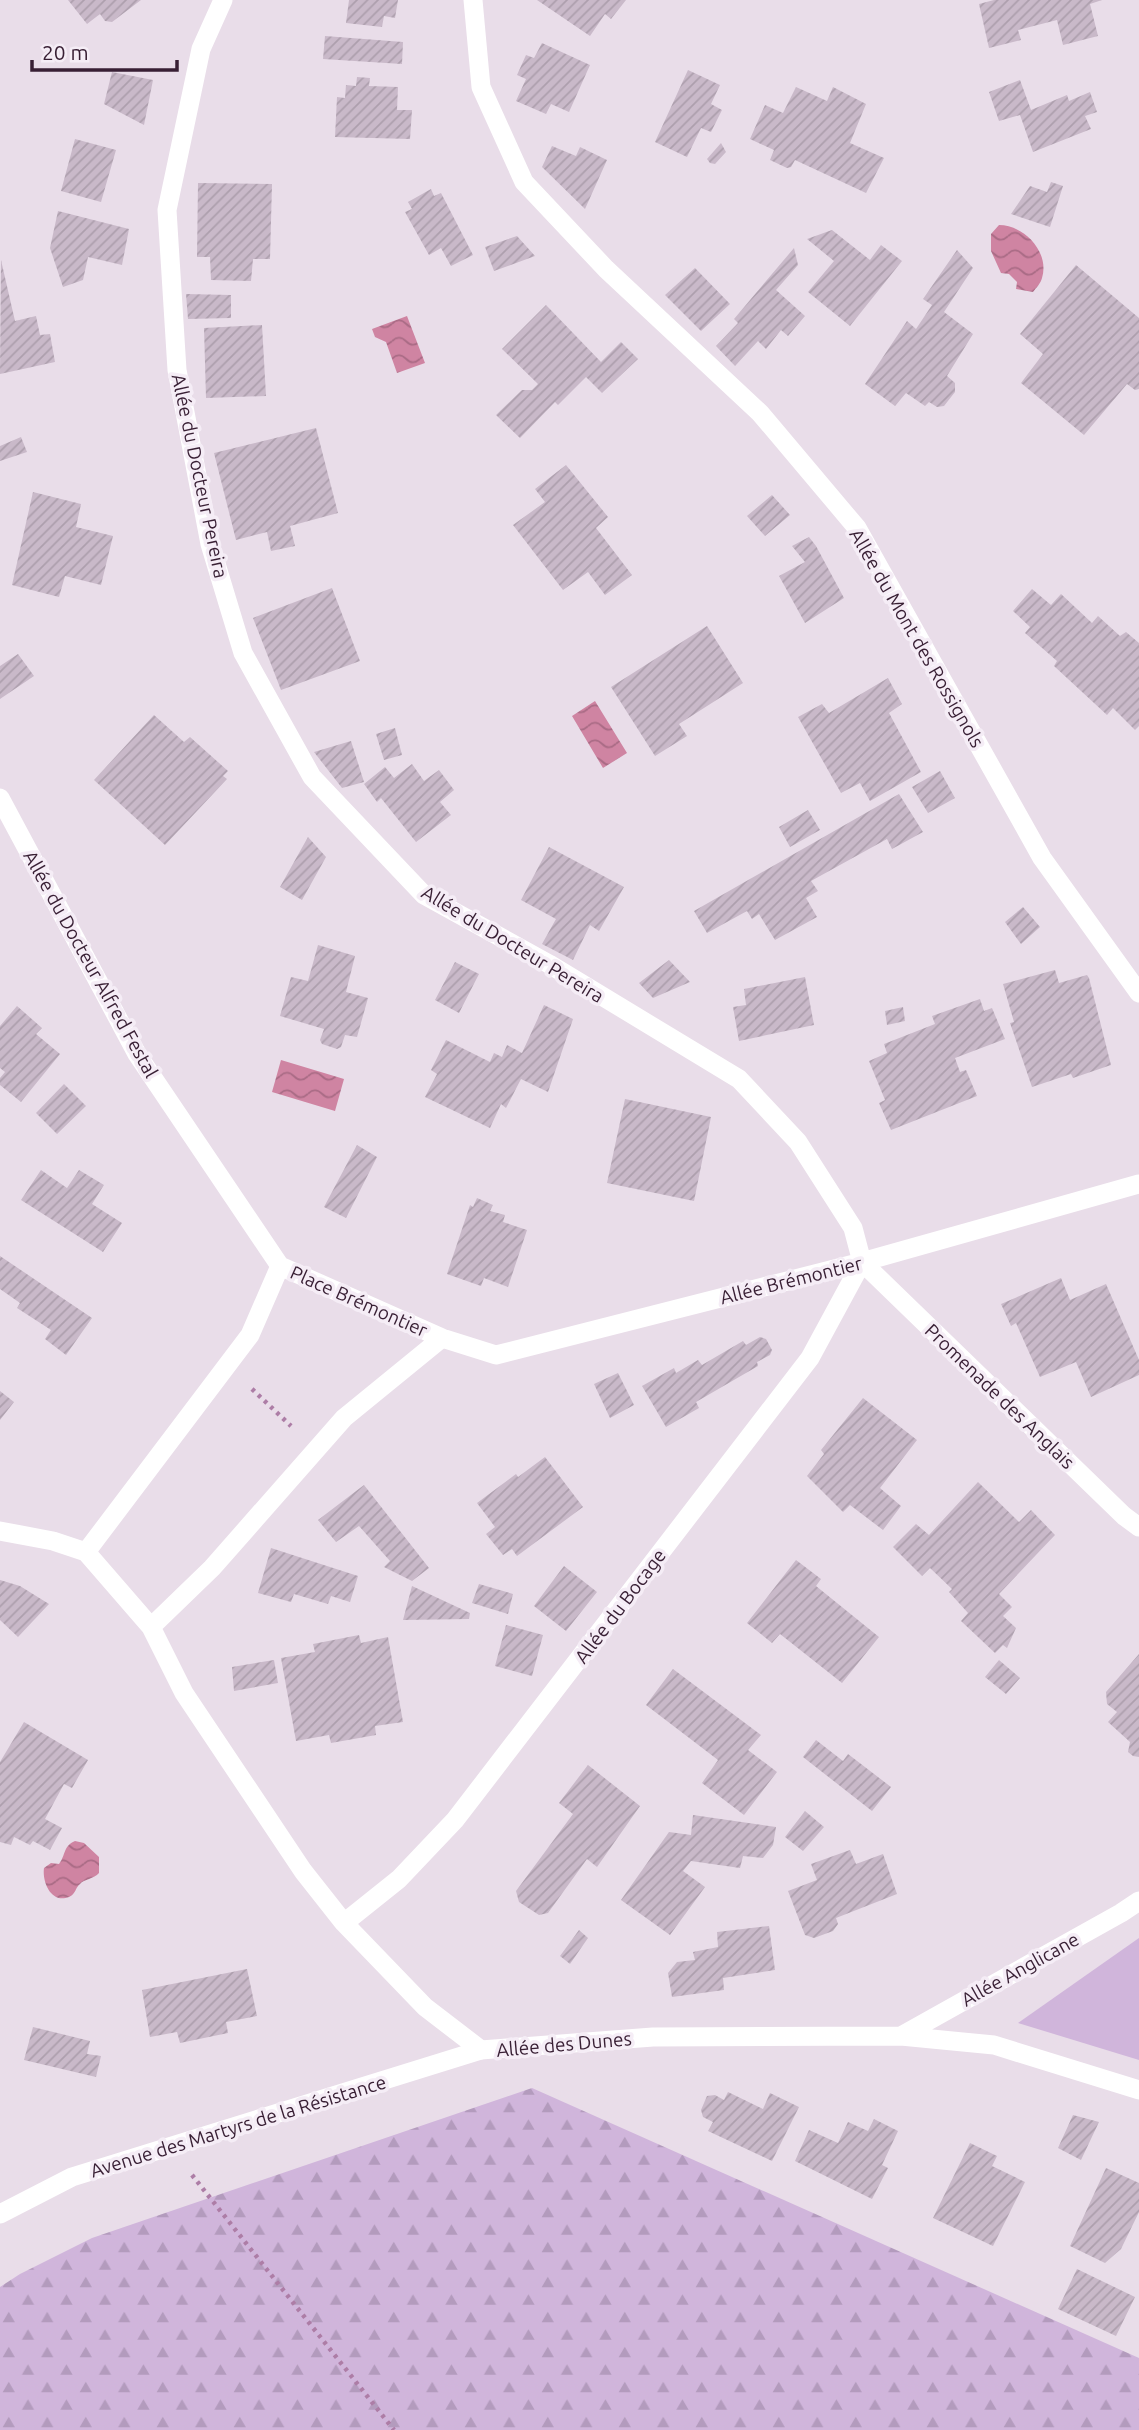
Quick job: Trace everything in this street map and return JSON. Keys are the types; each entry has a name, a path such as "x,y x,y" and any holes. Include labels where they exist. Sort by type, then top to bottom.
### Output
{"street":[{"name":"Allée du Docteur Pereira","path":"223,0 201,49 167,210 177,370 210,544 243,653 312,777 424,895 549,964 739,1079 798,1142 853,1228 862,1262"},
{"name":"Allée du Mont des Rossignols","path":"473,0 481,86 524,182 606,269 760,413 857,528 1042,858 1139,993"},
{"name":"Allée du Docteur Alfred Festal","path":"0,798 137,1054 280,1266"},
{"name":"Allée Brémontier","path":"442,1338 496,1355 862,1262 1139,1184"},
{"name":"Promenade des Anglais","path":"862,1262 1124,1516 1139,1527"},
{"name":"Allée du Bocage","path":"344,1923 399,1879 455,1820 810,1358 862,1262"},
{"name":"Place Brémontier","path":"86,1552 250,1335 280,1266 442,1338 344,1418 212,1569 151,1627"},
{"path":"0,1531 53,1541 86,1552 151,1627"},
{"name":"Allée des Dunes","path":"151,1627 184,1693 303,1871 344,1923 425,2007 481,2050 653,2037 901,2036 994,2045 1139,2090"},
{"name":"Allée Anglicane","path":"901,2036 1110,1920 1139,1901"},
{"name":"Avenue des Martyrs de la Résistance","path":"0,2214 72,2178 481,2050"}],"path":[{"path":"229,1361 257,1395 298,1432 319,1446"},
{"path":"170,2147 394,2430"}],"green space":[{"path":"1139,1938 1139,2060 1018,2023"},
{"path":"532,2088 1139,2358 1139,2430 0,2430 0,2287 20,2274 92,2238"}],"water":[{"path":"999,225 1008,226 1026,235 1039,250 1043,268 1041,280 1033,292 1016,289 1017,282 1009,274 1001,273 991,251 991,234"},
{"path":"407,316 425,363 397,373 386,342 375,337 372,329"},
{"path":"595,701 627,753 603,768 572,716"},
{"path":"281,1060 344,1079 335,1111 272,1092"},
{"path":"75,1841 84,1843 99,1857 99,1873 82,1882 71,1896 57,1897 46,1885 44,1868 51,1863 59,1864 67,1848"}],"building":[{"path":"68,0 141,0 112,22 105,21 100,14 87,24"},
{"path":"349,0 398,0 395,18 384,16 382,27 346,23"},
{"path":"537,0 626,0 611,19 605,14 590,36"},
{"path":"994,0 1102,0 1090,4 1098,36 1063,45 1057,20 1018,30 1021,40 989,48 979,4"},
{"path":"325,36 403,42 402,64 323,59"},
{"path":"542,43 590,65 569,112 551,104 546,114 516,101 526,79 517,75 526,55 534,58"},
{"path":"688,70 720,85 711,104 722,110 711,132 701,128 687,157 655,142"},
{"path":"112,72 153,80 144,125 104,104"},
{"path":"357,77 370,78 369,86 398,87 397,110 412,110 410,139 335,137 337,97 345,98 346,85 356,86"},
{"path":"1020,80 1031,110 1067,95 1069,101 1090,92 1097,112 1085,116 1091,129 1033,152 1020,115 999,121 989,92"},
{"path":"796,87 827,101 833,87 866,104 850,143 884,158 866,193 795,160 791,167 787,168 770,160 774,150 750,139 765,105 783,113"},
{"path":"75,139 116,150 101,202 61,191"},
{"path":"721,143 726,152 715,164 710,163 707,159"},
{"path":"552,146 576,156 580,147 607,160 585,209 542,167"},
{"path":"1051,182 1063,186 1050,227 1011,214 1030,186 1047,192"},
{"path":"198,183 272,184 270,259 253,259 251,281 211,280 210,257 197,257"},
{"path":"431,189 434,196 441,193 473,255 451,266 441,248 429,255 405,212 412,209 408,202"},
{"path":"58,211 129,229 122,265 88,257 83,280 63,287 50,248"},
{"path":"832,230 870,260 881,245 902,261 850,326 808,292 834,261 807,239"},
{"path":"517,236 535,256 494,271 485,247"},
{"path":"794,248 798,265 776,290 805,316 788,336 781,330 766,349 758,341 735,366 716,346 738,323 734,319"},
{"path":"957,250 973,268 944,312 973,334 947,376 955,383 955,392 944,406 937,407 929,402 925,406 906,393 895,406 865,384 907,321 916,329 932,305 923,299"},
{"path":"1,260 15,321 36,316 40,335 50,334 55,362 0,374"},
{"path":"1076,265 1139,318 1139,389 1135,390 1127,384 1084,435 1021,383 1043,354 1020,334"},
{"path":"695,268 730,304 701,331 665,295"},
{"path":"186,294 231,295 231,318 188,319"},
{"path":"546,305 601,362 621,342 638,359 602,393 586,377 558,405 555,402 520,438 496,415 522,390 532,390 538,384 502,349"},
{"path":"262,325 266,396 206,398 204,328"},
{"path":"316,428 338,513 290,526 295,546 271,551 267,532 236,540 214,453"},
{"path":"21,437 27,452 0,461 0,446"},
{"path":"566,465 608,517 596,528 632,575 605,595 588,572 563,590 513,525 545,502 535,489"},
{"path":"33,492 81,504 76,527 113,536 101,585 65,576 59,597 12,585"},
{"path":"772,495 790,515 765,536 747,516"},
{"path":"809,537 844,598 805,623 779,576 805,562 792,546"},
{"path":"332,588 360,661 281,690 253,618"},
{"path":"1032,589 1051,605 1061,594 1092,623 1098,616 1120,636 1126,632 1139,643 1139,726 1135,730 1113,708 1107,715 1054,666 1057,661 1025,633 1030,627 1013,611"},
{"path":"707,626 743,683 679,724 687,736 655,756 611,687"},
{"path":"18,654 34,676 0,699 0,666"},
{"path":"888,678 902,704 889,713 921,772 870,801 860,783 841,793 798,717 822,704 829,713"},
{"path":"154,715 184,742 190,737 228,771 223,776 227,779 165,845 94,780"},
{"path":"395,728 402,755 384,760 376,734"},
{"path":"351,741 364,782 342,788 314,752"},
{"path":"412,764 424,781 439,770 454,790 440,802 451,815 416,842 381,798 377,802 364,784 385,767 394,778"},
{"path":"940,771 955,798 928,813 912,787"},
{"path":"899,794 923,832 892,849 887,839 811,881 818,891 806,898 817,917 775,940 759,914 752,919 747,911 707,933 694,911"},
{"path":"808,810 820,830 790,847 779,827"},
{"path":"308,837 326,857 302,900 280,887"},
{"path":"549,847 624,887 599,931 590,925 573,960 542,944 556,919 521,900"},
{"path":"1023,907 1040,927 1021,944 1005,922"},
{"path":"318,945 355,956 346,992 368,998 357,1037 345,1035 341,1047 337,1049 322,1044 320,1040 324,1029 280,1016 291,977 308,981"},
{"path":"669,960 690,982 653,998 639,983"},
{"path":"455,962 479,974 459,1013 435,1000"},
{"path":"1055,970 1059,983 1087,975 1089,978 1111,1065 1073,1078 1071,1074 1032,1087 1010,1023 1014,1022 1003,984"},
{"path":"805,977 814,1025 739,1041 733,1007 746,1005 744,989"},
{"path":"980,999 984,1011 992,1008 1005,1039 955,1058 960,1072 966,1070 977,1096 891,1130 879,1103 885,1100 869,1061 887,1053 884,1044 935,1024 932,1016"},
{"path":"544,1005 573,1019 548,1092 521,1079 506,1108 501,1104 490,1128 425,1097 437,1074 431,1070 446,1040 490,1062 494,1053 502,1057 507,1045 522,1053"},
{"path":"17,1006 42,1028 36,1034 60,1054 21,1102 0,1085 0,1078 5,1072 0,1068 0,1026"},
{"path":"903,1007 905,1021 887,1025 885,1011"},
{"path":"64,1084 86,1106 57,1134 36,1113"},
{"path":"625,1099 711,1117 694,1201 607,1183"},
{"path":"357,1145 377,1157 346,1218 324,1207"},
{"path":"41,1170 67,1188 79,1170 104,1185 92,1204 122,1223 103,1252 21,1200"},
{"path":"477,1198 493,1205 490,1211 505,1215 503,1222 527,1230 508,1287 484,1278 481,1286 447,1274 470,1205 473,1207"},
{"path":"0,1256 92,1318 66,1355 45,1339 51,1330 17,1308 20,1303 0,1289"},
{"path":"1061,1278 1070,1300 1106,1284 1139,1360 1139,1375 1091,1397 1076,1362 1040,1377 1016,1323 1011,1326 1001,1304"},
{"path":"760,1337 766,1339 772,1350 770,1355 757,1362 758,1366 696,1402 699,1408 666,1427 642,1386 674,1368 676,1373 698,1360 702,1365 743,1341 746,1345"},
{"path":"618,1373 634,1405 610,1418 594,1384"},
{"path":"0,1391 14,1402 0,1420"},
{"path":"863,1398 917,1440 880,1488 901,1506 883,1530 850,1505 843,1512 807,1476 824,1454 821,1450"},
{"path":"545,1457 583,1507 517,1556 512,1549 503,1555 486,1534 495,1527 477,1503 516,1474 518,1477"},
{"path":"978,1482 1019,1522 1031,1510 1055,1535 999,1594 1012,1607 1003,1616 1016,1628 1007,1648 1003,1645 995,1653 961,1621 968,1613 949,1592 952,1589 930,1568 922,1576 893,1547 916,1524 929,1535"},
{"path":"364,1485 429,1568 412,1581 384,1567 390,1561 359,1526 336,1542 318,1520"},
{"path":"271,1548 358,1576 350,1602 331,1596 328,1604 294,1594 291,1602 258,1593"},
{"path":"796,1560 821,1579 816,1586 879,1637 842,1683 780,1634 772,1643 747,1623"},
{"path":"564,1566 597,1592 566,1631 534,1606"},
{"path":"0,1580 20,1586 49,1604 18,1637 0,1620"},
{"path":"479,1584 513,1594 508,1614 472,1603"},
{"path":"412,1586 470,1613 469,1619 403,1620"},
{"path":"506,1625 543,1635 532,1676 495,1666"},
{"path":"359,1635 361,1643 388,1637 403,1722 375,1726 376,1735 331,1743 329,1735 296,1741 281,1658 315,1652 313,1644"},
{"path":"1139,1654 1139,1757 1128,1752 1130,1742 1108,1722 1117,1712 1107,1704 1106,1692"},
{"path":"274,1660 278,1683 234,1691 232,1667"},
{"path":"999,1660 1020,1678 1006,1694 985,1677"},
{"path":"673,1669 761,1735 748,1750 777,1772 744,1815 702,1783 718,1760 646,1705"},
{"path":"24,1722 88,1760 72,1788 64,1784 45,1819 62,1828 50,1850 33,1841 30,1845 14,1837 11,1845 0,1842 0,1762"},
{"path":"816,1740 843,1761 848,1754 891,1787 872,1811 803,1757"},
{"path":"588,1765 640,1806 597,1867 587,1859 548,1913 539,1915 519,1902 516,1891 573,1814 559,1803"},
{"path":"805,1811 824,1827 803,1851 785,1837"},
{"path":"693,1815 776,1827 773,1845 763,1858 743,1856 740,1868 691,1861 683,1871 705,1887 670,1935 621,1900 669,1832 691,1835"},
{"path":"850,1850 856,1864 883,1854 897,1894 836,1918 838,1924 833,1931 814,1938 805,1935 788,1891 817,1880 811,1864"},
{"path":"769,1926 775,1970 723,1978 724,1990 672,1997 668,1973 677,1962 695,1960 693,1952 718,1947 717,1932"},
{"path":"579,1930 588,1938 570,1964 560,1956"},
{"path":"247,1969 257,2016 226,2022 228,2033 180,2043 177,2032 150,2037 142,1990"},
{"path":"33,2027 90,2041 87,2054 101,2056 96,2077 24,2060"},
{"path":"728,2092 763,2109 770,2093 799,2107 772,2161 708,2131 713,2122 703,2117 701,2110 707,2096 715,2095 724,2100"},
{"path":"1073,2115 1099,2122 1081,2160 1058,2148"},
{"path":"874,2119 898,2131 882,2165 888,2168 872,2199 795,2161 809,2130 838,2143 848,2122 868,2131"},
{"path":"970,2143 997,2156 992,2166 1025,2182 993,2246 933,2218"},
{"path":"1106,2168 1139,2183 1139,2212 1121,2249 1105,2263 1070,2246"},
{"path":"1077,2269 1135,2297 1116,2336 1058,2309"}]}
